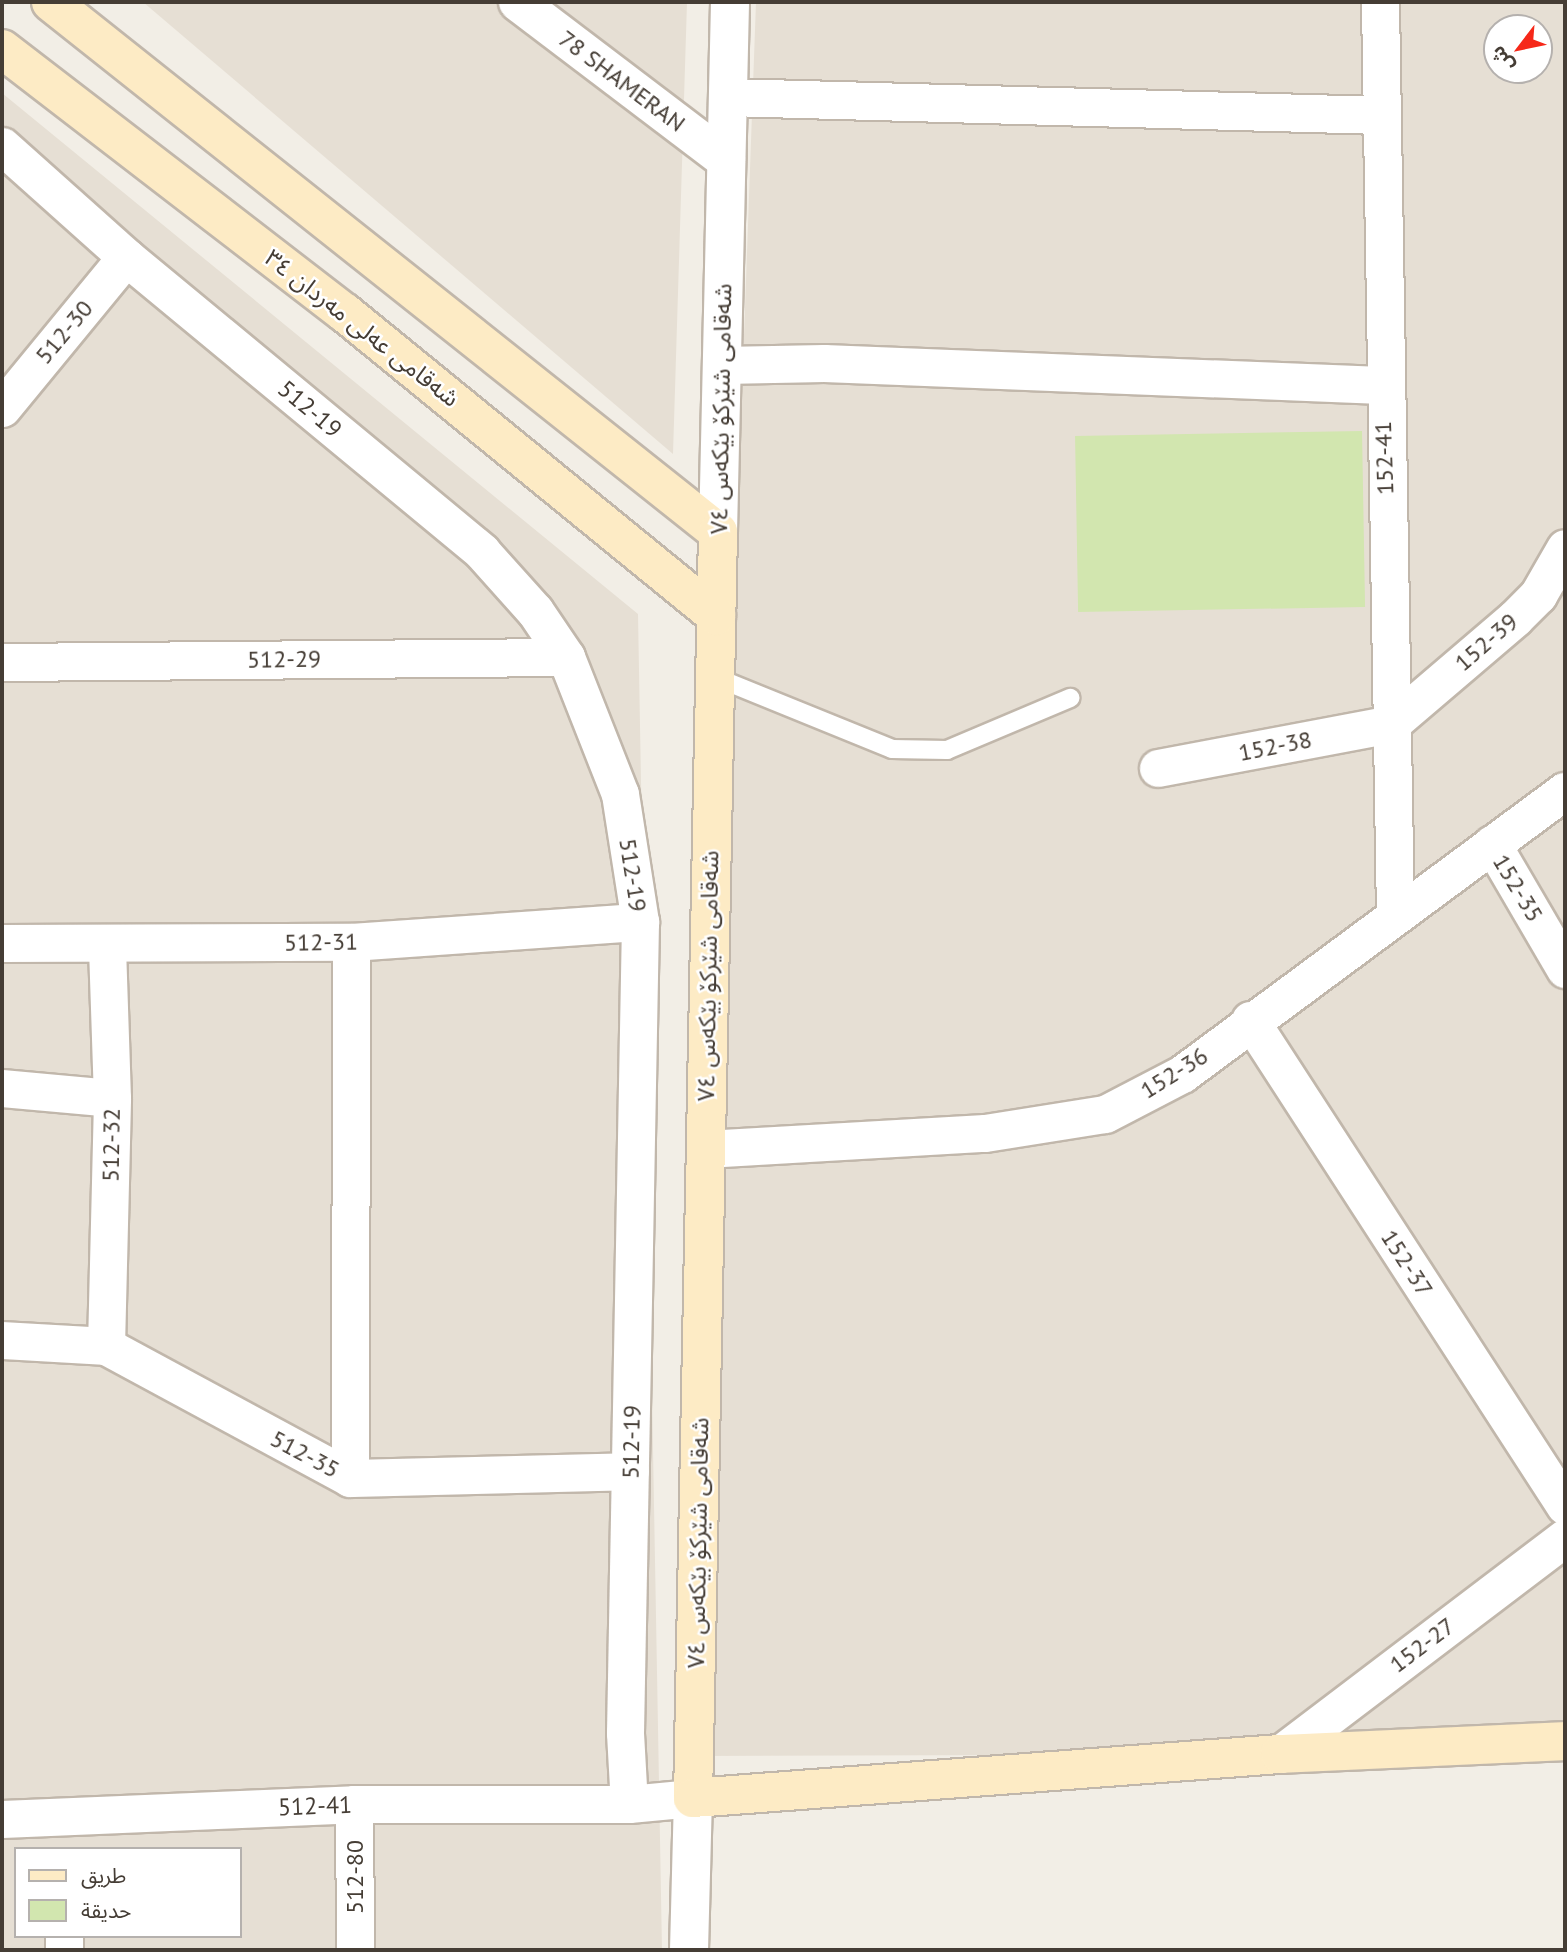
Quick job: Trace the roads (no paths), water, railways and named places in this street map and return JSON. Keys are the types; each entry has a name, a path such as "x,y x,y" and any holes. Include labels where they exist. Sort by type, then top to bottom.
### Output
{"main road":[{"path":"51,2 718,532"},
{"name":"شەقامی عەلی مەردان ٣٤","path":"2,49 377,338 716,616"},
{"name":"شەقامی شێرکۆ بێکەس ٧٤","path":"693,1798 718,532"},
{"path":"693,1798 1280,1754 1565,1741"}],"street":[{"name":"78 SHAMERAN","path":"518,2 726,160"},
{"name":"شەقامی شێرکۆ بێکەس ٧٤","path":"718,532 730,2"},
{"name":"152-41","path":"1380,2 1382,384 1395,915"},
{"path":"728,97 1380,115"},
{"name":"512-19","path":"2,146 126,257 482,552 536,611 566,657 620,794 640,922 625,1733 629,1804"},
{"name":"512-30","path":"2,408 126,257"},
{"path":"722,365 824,363 1382,384"},
{"name":"152-39","path":"1391,724 1516,618 1563,558"},
{"name":"512-29","path":"2,662 566,657"},
{"name":"152-38","path":"1158,768 1391,724"},
{"name":"152-36","path":"705,1149 985,1133 1105,1114 1182,1074 1250,1020 1565,791"},
{"name":"152-35","path":"1492,844 1565,969"},
{"name":"512-31","path":"2,943 351,943 640,922"},
{"path":"350,1478 351,943"},
{"name":"512-32","path":"106,1346 112,1098 107,944"},
{"name":"152-37","path":"1250,1020 1565,1506"},
{"path":"2,1088 112,1098"},
{"name":"512-35","path":"2,1340 106,1346 350,1478 630,1471"},
{"name":"152-27","path":"1280,1754 1565,1538"},
{"name":"شەقامی شێرکۆ بێکەس ٧٤","path":"689,1950 693,1798"},
{"path":"629,1804 693,1798"},
{"name":"512-41","path":"2,1819 65,1833 354,1804 629,1804"},
{"name":"512-80","path":"354,1804 355,1950"}],"lane":[{"path":"715,677 892,749 947,750 1070,698"}]}
